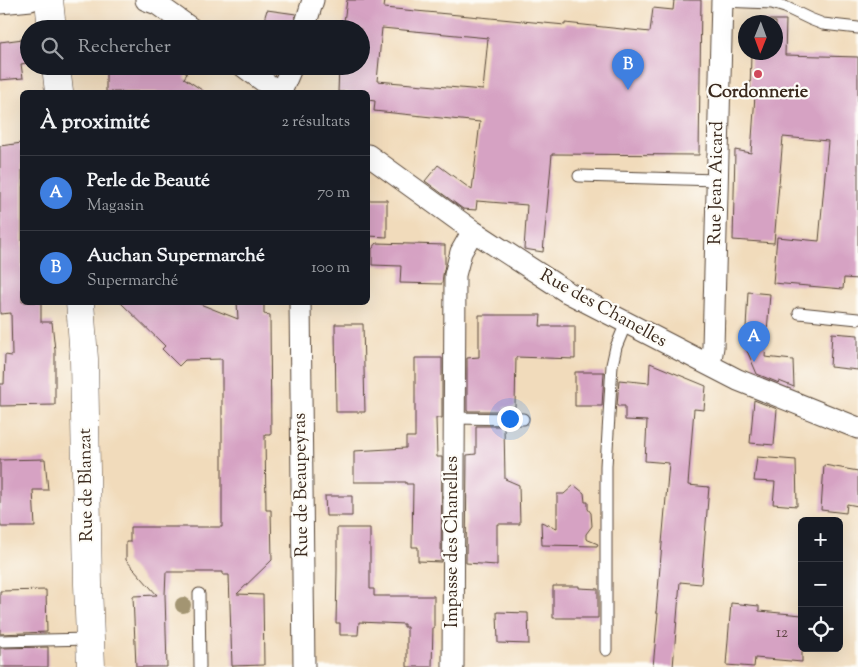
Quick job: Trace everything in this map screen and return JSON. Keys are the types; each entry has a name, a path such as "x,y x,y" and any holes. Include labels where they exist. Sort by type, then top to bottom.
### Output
{"street":[{"path":"0,2 31,0"},
{"path":"50,0 51,20"},
{"path":"146,0 157,4 179,20"},
{"path":"307,20 313,0"},
{"name":"Rue Jean Aicard","path":"710,365 713,347 722,0"},
{"path":"57,75 59,90"},
{"path":"256,75 277,90"},
{"path":"281,90 288,75"},
{"name":"Rue des Chanelles","path":"370,156 473,231 568,292 738,380 858,428"},
{"name":"Impasse des Chanelles","path":"453,667 455,275 461,252 473,231"},
{"name":"Rue de Blanzat","path":"80,305 84,359 91,667"},
{"name":"Rue de Beaupeyras","path":"300,305 304,667"}],"lane":[{"path":"722,0 772,3 786,7 810,20 823,24 858,28"},
{"path":"579,176 717,180"},
{"path":"799,313 858,319"},
{"path":"606,650 606,466 611,374 613,355 626,323"},
{"path":"454,418 523,419"},
{"path":"199,594 200,667"},
{"path":"0,641 90,639"}],"building":[{"path":"347,0 385,0 384,8 650,32 653,8 673,10 674,0 701,0 699,155 552,154 543,252 524,249 527,205 477,201 476,210 463,209 425,181 438,165 472,190 480,122 374,111 375,101 370,100 370,90 338,90 339,75 370,75 370,20 344,20","holes":["382,28 488,38 483,90 377,81"]},
{"path":"267,10 296,14 294,20 264,20"},
{"path":"783,20 786,20 785,55 858,57 858,279 844,278 843,289 773,283 777,237 819,241 828,141 783,137 774,243 733,240 735,150 751,153 755,95 750,95 751,60 783,60"},
{"path":"20,39 20,75 23,75 23,78 0,80 0,42"},
{"path":"106,75 186,75 184,78 202,90 106,90"},
{"path":"20,143 20,305 41,305 41,322 52,322 55,350 55,405 0,406 0,384 4,384 5,355 12,356 11,313 0,314 0,146"},
{"path":"370,200 387,200 387,237 370,236"},
{"path":"377,243 445,245 445,265 442,284 400,283 401,266 372,265 372,249"},
{"path":"748,292 770,294 765,357 793,360 794,387 757,374 745,346"},
{"path":"123,305 203,305 238,319 237,305 264,305 264,314 270,315 271,435 265,435 266,510 271,510 272,560 237,594 263,595 264,665 232,666 229,575 223,575 223,572 166,572 167,667 136,667 133,596 157,595 126,560 126,542 130,542 130,527 222,527 222,359 185,360 179,366 162,349 165,346"},
{"path":"479,315 541,315 540,326 575,326 575,359 516,357 515,407 504,407 504,411 467,411 467,358 479,357"},
{"path":"335,324 363,324 365,412 336,412"},
{"path":"832,333 858,335 858,370 830,367"},
{"path":"415,358 442,358 442,418 436,418 437,457 442,457 441,562 418,561 418,547 412,547 413,484 406,484 406,482 354,482 354,451 406,448 406,437 415,437"},
{"path":"650,363 706,386 704,410 694,409 688,485 709,487 701,584 680,582 673,667 653,667 669,463 645,461 647,421 625,420 625,406 617,406 619,380 649,383"},
{"path":"575,372 604,372 602,406 575,406"},
{"path":"754,400 777,409 774,445 750,443"},
{"path":"476,426 504,426 505,479 519,485 520,524 497,524 497,565 466,563 467,455 476,454"},
{"path":"757,457 796,460 797,506 773,504 775,482 754,481"},
{"path":"45,459 48,490 33,490 35,527 1,527 0,460"},
{"path":"824,465 858,471 858,506 847,504 846,513 821,510"},
{"path":"574,485 584,493 585,502 588,502 588,509 591,513 592,526 586,534 586,539 598,544 597,546 542,545 541,522 557,528 557,494 564,494"},
{"path":"325,496 352,496 352,516 326,516"},
{"path":"337,528 370,528 370,589 374,589 374,596 434,596 432,667 407,667 407,627 404,627 404,624 359,622 358,635 340,635 340,623 336,623"},
{"path":"553,586 579,586 579,588 598,589 598,618 553,618"},
{"path":"46,590 47,632 0,634 0,591"},
{"path":"731,603 759,606 759,611 798,615 798,652 802,652 802,662 755,658 754,667 726,665"},
{"path":"497,612 528,613 529,644 498,643"},
{"path":"48,647 48,667 0,667 0,648"}],"place":[{"name":"Cordonnerie","path":"758,74"},
{"name":"Auchan Supermarché","path":"628,90"},
{"name":"Perle de Beauté","path":"754,362"}]}
